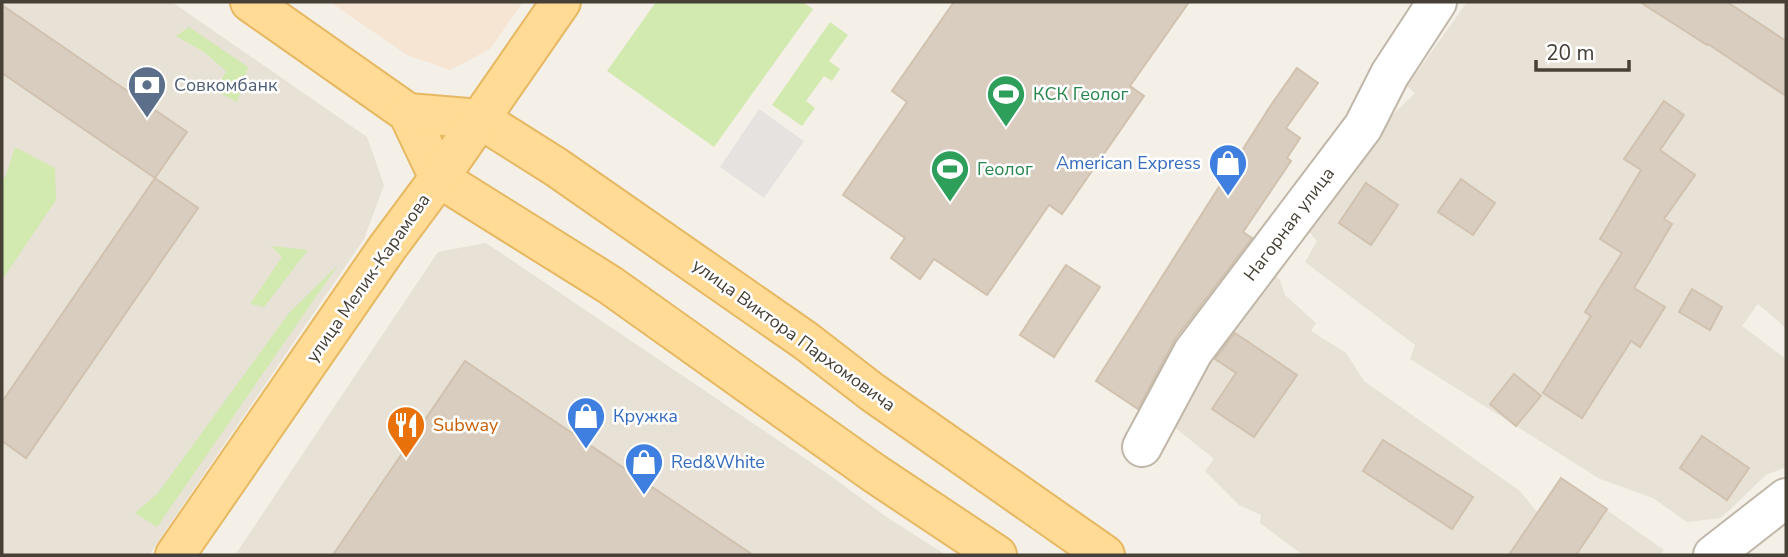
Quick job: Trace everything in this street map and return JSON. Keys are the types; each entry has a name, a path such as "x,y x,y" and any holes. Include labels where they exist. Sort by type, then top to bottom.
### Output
{"main road":[{"path":"250,2 408,113 439,178 610,285 874,473 997,555"},
{"name":"улица Мелик-Карамова","path":"175,555 561,2"},
{"path":"408,113 480,119"},
{"name":"улица Виктора Пархомовича","path":"480,119 556,167 783,325 872,392 1105,555"}],"street":[{"name":"Нагорная улица","path":"1142,447 1193,352 1363,127 1390,74 1437,2"},
{"path":"1713,555 1786,498"}],"shaded area":[{"path":"2,2 172,2 367,137 384,185 364,239 149,555 2,555"},
{"path":"330,2 523,2 490,49 450,70 407,55"},
{"path":"1467,2 1786,2 1786,328 1758,304 1742,326 1786,359 1786,467 1766,475 1721,518 1687,522 1653,498 1600,479 1410,359 1415,345 1305,262 1317,241 1306,228 1360,147 1415,93 1407,86"},
{"path":"759,109 804,141 764,198 720,167"},
{"path":"486,243 946,555 235,555 438,252"},
{"path":"1270,272 1280,280 1285,295 1316,323 1311,331 1346,353 1364,381 1520,491 1537,512 1561,478 1664,550 1659,555 1303,555 1260,523 1261,515 1239,505 1205,471 1214,459 1168,422"}],"green space":[{"path":"656,2 802,2 813,9 714,147 607,71"},
{"path":"830,22 848,35 829,61 840,69 832,81 824,76 806,101 815,108 802,126 772,105"},
{"path":"189,27 248,67 237,102 216,91 226,71 204,52 176,36"},
{"path":"15,147 55,168 56,200 2,280 2,176 5,178"},
{"path":"271,246 308,250 264,307 250,304 282,257"},
{"path":"338,265 157,527 135,513 158,493 289,313"}],"building":[{"name":"КСК Геолог","path":"954,2 1189,2 1130,86 1144,96 1062,214 1049,205 987,295 934,259 920,279 891,258 905,238 843,195 907,102 892,91"},
{"path":"1640,2 1727,2 1786,41 1786,96 1708,44"},
{"path":"2,5 187,132 155,178 2,73"},
{"path":"1297,68 1318,83 1286,128 1300,138 1287,158 1291,161 1243,232 1252,238 1175,339 1138,409 1096,381"},
{"path":"1664,101 1684,115 1660,150 1695,175 1664,219 1672,224 1634,288 1665,307 1640,347 1631,341 1582,418 1543,393 1591,316 1585,312 1622,253 1600,239 1641,170 1624,159"},
{"path":"155,178 198,208 26,458 2,441 2,402"},
{"path":"1461,179 1495,203 1473,235 1438,212"},
{"path":"1366,183 1398,205 1371,245 1339,223"},
{"path":"1066,265 1100,287 1054,357 1020,335"},
{"path":"1692,289 1722,307 1710,330 1679,312"},
{"path":"1235,333 1297,375 1254,437 1212,409 1236,373 1215,359"},
{"path":"465,361 753,555 333,555"},
{"path":"1514,374 1541,396 1516,426 1490,404"},
{"path":"1702,436 1749,468 1727,500 1680,468"},
{"path":"1383,440 1473,497 1452,529 1363,471"},
{"path":"1561,478 1607,509 1576,555 1509,555"}],"place":[{"name":"Совкомбанк","path":"147,119"},
{"name":"КСК Геолог","path":"1006,128"},
{"name":"American Express","path":"1228,197"},
{"name":"Геолог","path":"950,203"},
{"name":"Кружка","path":"586,450"},
{"name":"Subway","path":"406,459"},
{"name":"Red&White","path":"644,496"}]}
